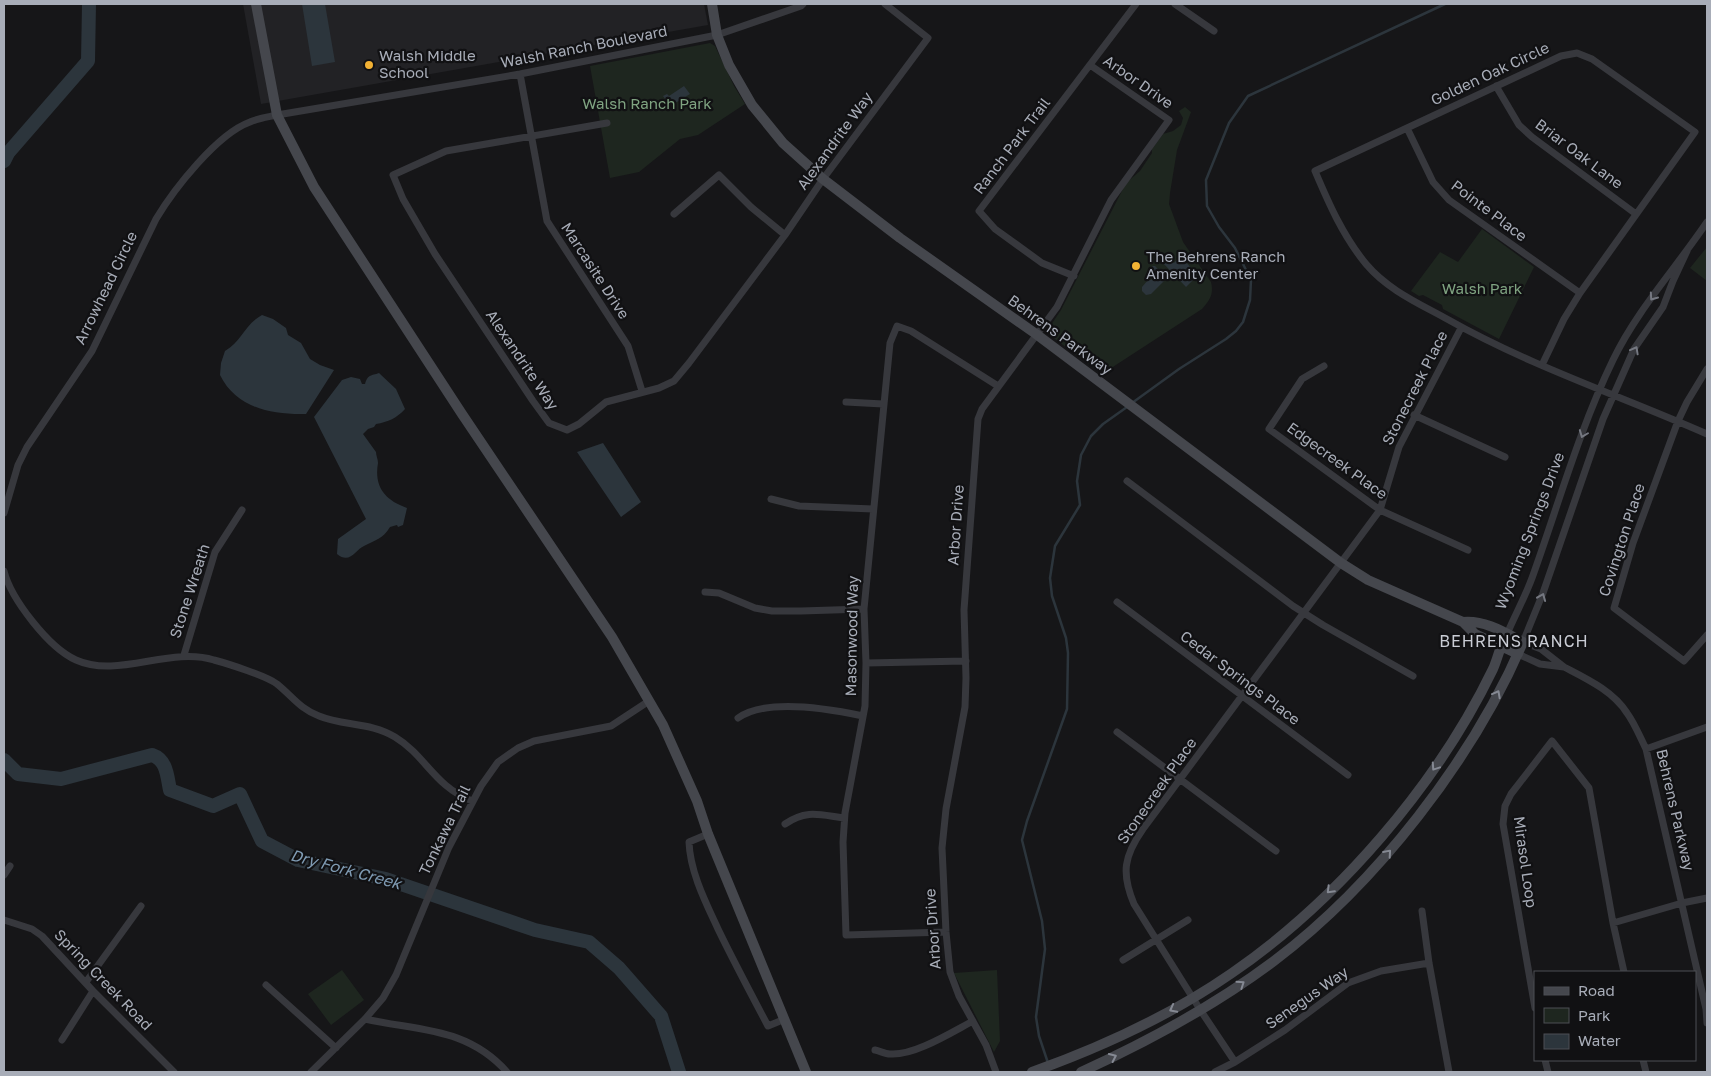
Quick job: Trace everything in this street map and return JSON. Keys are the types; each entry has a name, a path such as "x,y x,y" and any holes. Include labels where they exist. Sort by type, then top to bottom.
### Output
{"street":[{"path":"256,4 277,114 314,187 462,414 612,637 663,725 697,801 708,834 806,1072"},
{"name":"Behrens Parkway","path":"712,4 717,36 729,64 752,105 783,143 822,179 900,238 1036,334 1341,564 1368,580 1463,622 1476,634 1518,654 1547,666 1564,667"},
{"name":"Walsh Ranch Boulevard","path":"277,114 520,74 717,36 803,4"},
{"name":"Alexandrite Way","path":"607,123 446,150 392,175 435,254 549,423 567,430 579,424 606,402 658,388 674,380 689,364 785,235 822,179 928,38 884,4"},
{"name":"Ranch Park Trail","path":"1074,276 1042,262 995,229 980,212 1136,4"},
{"path":"1175,4 1214,31"},
{"name":"Golden Oak Circle","path":"1542,365 1560,326 1580,293 1694,132 1592,59 1577,53 1561,56 1315,171 1337,221 1367,265 1397,291 1461,328 1517,356 1600,388 1707,434"},
{"name":"Arbor Drive","path":"996,1072 986,1045 959,996 950,972 942,848 943,831 963,723 966,661 964,610 976,432 982,409 1057,307 1111,200 1169,120 1090,65"},
{"name":"Marcasite Drive","path":"520,74 547,221 628,346 642,391"},
{"name":"Briar Oak Lane","path":"1496,86 1519,125 1532,137 1636,214"},
{"name":"Arrowhead Circle","path":"4,513 18,465 27,447 92,351 166,201 183,179 223,139 250,122 277,114"},
{"name":"Pointe Place","path":"1407,128 1429,175 1439,191 1580,293"},
{"path":"674,214 719,176 751,207 785,235"},
{"name":"Wyoming Springs Drive","path":"1081,1072 1144,1043 1201,1011 1274,961 1313,929 1386,856 1420,814 1478,731 1518,654 1543,593 1600,428 1614,394 1634,349 1663,307 1688,251 1707,222"},
{"name":"Wyoming Springs Drive","path":"1032,1072 1100,1047 1192,998 1232,973 1314,907 1402,811 1434,768 1471,709 1494,667 1501,646 1531,580 1571,464 1600,388 1614,358 1673,268 1688,251"},
{"name":"Masonwood Way","path":"946,932 846,935 842,842 844,818 866,694 864,609 890,343 897,326 911,331 998,386"},
{"name":"Stonecreek Place","path":"1235,1062 1192,998 1134,904 1126,877 1127,860 1133,843 1380,510 1399,447 1461,328"},
{"name":"Edgecreek Place","path":"1324,366 1302,379 1269,429 1380,510 1468,550"},
{"name":"Covington Place","path":"1707,369 1686,402 1678,421 1633,543 1614,608 1684,661 1707,635"},
{"path":"846,402 883,404"},
{"path":"1414,415 1505,457"},
{"path":"1127,481 1304,613 1414,676"},
{"path":"771,498 799,506 873,509"},
{"name":"Stone Wreath","path":"184,655 216,552 242,510"},
{"path":"4,571 13,593 40,631 57,648 76,660 92,664 124,664 184,655 214,660 265,678 277,684 303,708 319,717 377,728 394,736 413,752 446,787 472,801"},
{"path":"705,592 719,593 755,608 772,610 801,612 864,609"},
{"name":"Cedar Springs Place","path":"1117,602 1348,775"},
{"name":"Behrens Parkway","path":"1463,622 1477,622 1541,649 1564,667 1598,685 1616,700 1627,713 1646,748 1706,1009 1707,1024"},
{"path":"866,663 966,661"},
{"name":"Tonkawa Trail","path":"312,1072 365,1019 390,987 446,856 472,801 498,762 518,748 545,738 611,726 649,701"},
{"path":"738,718 753,709 768,708 823,708 863,716"},
{"path":"1646,748 1707,727"},
{"path":"1117,732 1276,851"},
{"name":"Mirasol Loop","path":"1534,1002 1503,824 1505,806 1511,794 1552,741 1589,788 1613,923 1624,971"},
{"path":"785,824 801,814 844,818"},
{"path":"708,834 689,842 690,854 704,897 734,963 768,1026 785,1019"},
{"path":"4,875 10,866"},
{"path":"1613,923 1682,903 1707,898"},
{"path":"86,982 141,906"},
{"path":"1422,911 1429,963 1449,1072"},
{"name":"Spring Creek Road","path":"4,920 32,929 42,936 93,991 174,1072"},
{"path":"1123,960 1188,920"},
{"name":"Senegus Way","path":"1216,1072 1285,1030 1348,983 1381,971 1429,963"},
{"path":"266,986 336,1048"},
{"path":"62,1040 93,991"},
{"path":"365,1019 459,1038 487,1053 507,1072"},
{"path":"875,1050 889,1054 898,1054 918,1049 973,1021"}],"shaded area":[{"name":"Walsh Middle School","path":"243,4 704,4 708,25 261,104"}],"green space":[{"name":"Walsh Ranch Park","path":"710,43 715,46 734,86 745,104 698,135 680,139 639,172 610,178 590,66"},
{"path":"1185,107 1191,112 1177,150 1169,204 1183,242 1211,282 1211,297 1202,309 1102,374 1051,336 1049,328 1061,310 1126,183 1140,171 1163,134 1173,131 1181,125 1183,118 1179,111"},
{"name":"Walsh Park","path":"1482,229 1534,267 1499,339 1443,309 1442,305 1411,291 1440,252 1458,262"},
{"path":"1707,247 1707,281 1690,268"},
{"path":"342,970 364,1000 331,1025 308,994"},
{"path":"997,970 1000,1041 994,1052 954,973"}],"water":[{"path":"302,4 325,4 335,62 312,66"},
{"path":"684,86 690,94 672,105 663,96 667,94 669,96"},
{"path":"1180,256 1198,275 1186,287 1163,263 1167,258 1174,263"},
{"path":"1153,266 1167,278 1151,294 1146,295 1142,291 1142,287 1148,280 1153,278 1148,271"},
{"path":"262,315 273,319 286,328 288,335 301,343 310,359 334,370 306,414 280,413 256,407 235,395 220,375 225,351 235,343 251,323"},
{"path":"379,373 396,389 405,409 388,421 376,424 363,434 376,452 378,479 382,491 392,501 407,508 403,525 390,527 382,537 346,558 337,554 338,539 366,519 314,417 342,380 351,377 360,379 362,384 365,384 369,377"},
{"path":"603,443 641,502 621,517 577,452"}],"waterway":[{"name":"Dry Fork Creek","path":"4,161 8,153 88,61 89,4"},
{"path":"1132,403 1179,369 1226,339 1243,322 1250,300 1251,280 1235,248 1219,227 1207,206 1206,180 1229,123 1248,96 1445,4"},
{"path":"1048,1063 1039,1036 1036,1017 1045,949 1042,921 1022,840 1067,709 1068,653 1066,638 1052,596 1050,578 1055,546 1080,505 1077,481 1081,455 1091,436 1103,424 1127,407"},
{"name":"Dry Fork Creek","path":"4,760 18,774 61,779 152,755 161,761 167,774 170,790 213,806 240,794 262,841 298,860 386,879 535,930 589,942 619,968 661,1016 679,1072"}],"place":[{"name":"Walsh Middle School","path":"369,65"},
{"name":"The Behrens Ranch Amenity Center","path":"1136,266"}],"district":[{"name":"BEHRENS RANCH","path":"1514,641"}]}
